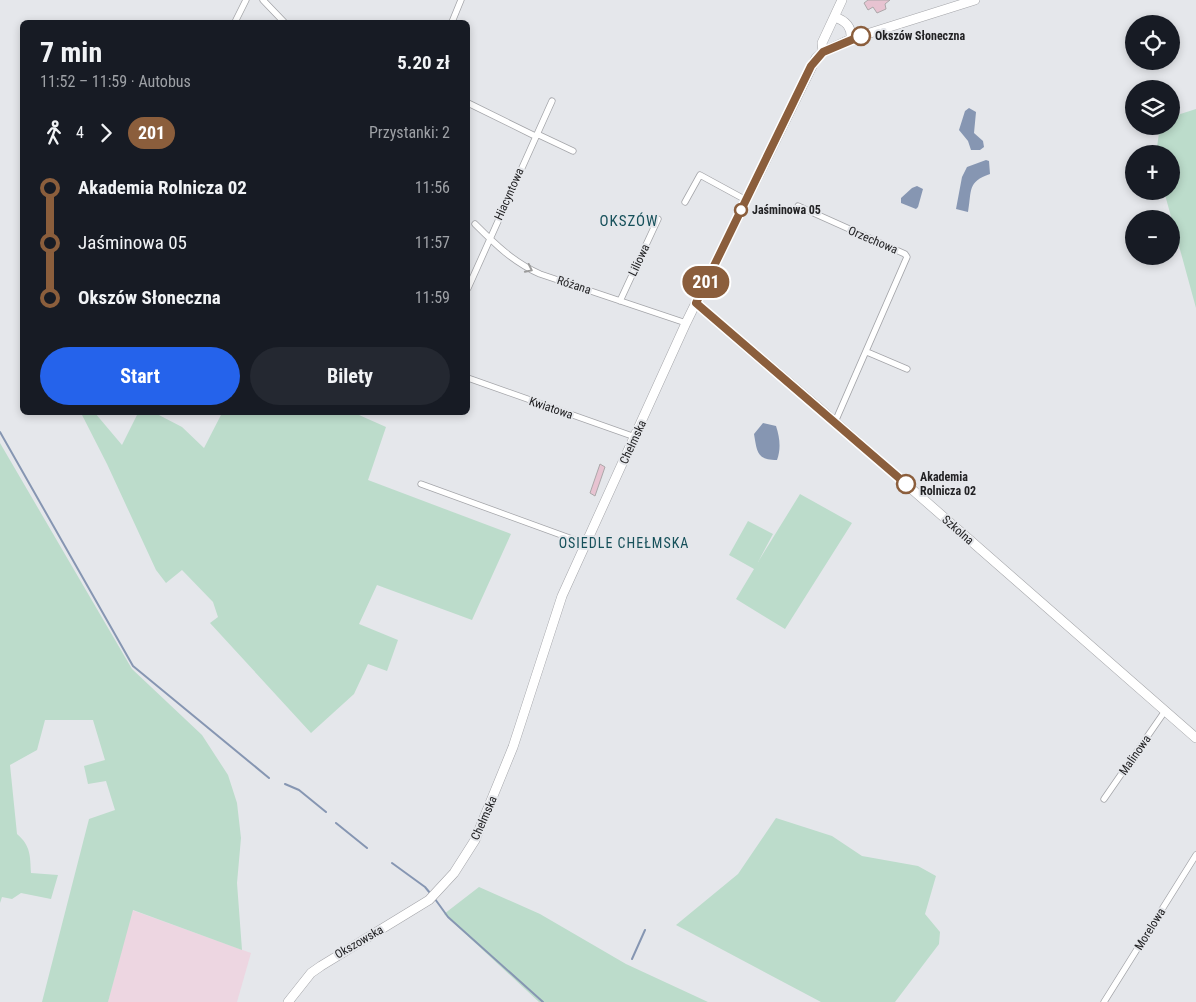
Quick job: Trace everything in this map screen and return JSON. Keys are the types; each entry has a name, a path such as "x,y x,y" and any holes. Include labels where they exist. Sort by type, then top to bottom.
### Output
{"main road":[{"name":"Chełmska","path":"439,891 454,873 475,840 513,747 559,604 636,437 686,322 811,66 823,52 822,44 842,0"},
{"path":"823,52 852,39 975,0"},
{"path":"835,17 848,24 852,31 852,39"},
{"name":"Szkolna","path":"696,303 1196,738"},
{"name":"Okszowska","path":"288,1002 320,966 430,900 439,891"}],"street":[{"path":"236,20 246,0"},
{"path":"263,0 282,20"},
{"path":"453,20 461,0"},
{"name":"Hiacyntowa","path":"470,284 552,101"},
{"path":"470,104 573,151"},
{"path":"684,202 700,175 746,200"},
{"name":"Orzechowa","path":"798,206 905,254 907,257 835,422"},
{"name":"Liliowa","path":"620,301 658,219"},
{"name":"Różana","path":"474,224 514,260 525,267 686,322"},
{"path":"866,352 907,368"},
{"name":"Kwiatowa","path":"470,379 636,437"},
{"path":"421,484 586,544"},
{"name":"Malinowa","path":"1104,799 1165,711"},
{"name":"Morelowa","path":"1104,1002 1193,866 1196,855"}],"shaded area":[{"path":"132,910 251,953 237,1002 108,1002"}],"green space":[{"path":"1196,109 1196,308 1180,250 1180,210 1169,210 1166,200 1180,200 1180,145 1157,145 1159,135 1180,135 1180,114"},
{"path":"82,415 97,415 122,445 137,415 159,415 182,427 204,448 221,415 359,415 386,427 368,480 511,534 472,620 377,585 359,624 398,640 387,671 368,664 354,694 311,733 210,623 218,617 213,602 182,570 166,583 156,570"},
{"path":"0,443 132,669 202,735 228,775 237,803 241,838 237,883 242,950 133,910 108,1002 42,1002 89,819 115,810 106,781 88,784 84,766 105,760 93,720 45,720 37,750 10,765 17,834 22,838 27,847 30,856 31,873 58,875 51,899 21,893 12,899 2,897 0,903"},
{"path":"800,494 852,523 785,629 736,599 754,569 729,555 748,521 773,534 758,562"},
{"path":"776,818 832,836 862,856 918,866 936,876 925,914 940,932 939,944 895,1002 821,1002 676,925 738,874"},
{"path":"479,887 540,914 626,964 708,1002 539,1002 444,914"}],"water":[{"path":"969,108 976,112 974,133 983,141 984,147 980,150 971,150 968,141 959,130 965,111"},
{"path":"986,160 989,161 990,174 977,180 974,184 968,212 956,209 962,177 967,167"},
{"path":"917,186 923,189 918,207 916,209 901,203 901,198"},
{"path":"763,423 776,426 780,443 777,460 762,457 757,450 754,434"}],"building":[{"path":"868,0 890,0 885,4 886,9 877,13 873,7 868,10 864,3"},
{"path":"600,464 605,467 595,496 590,493"}],"waterway":[{"path":"0,432 133,666 269,778"},
{"path":"285,784 299,790 326,812"},
{"path":"336,823 367,848"},
{"path":"392,863 425,887 430,893"},
{"path":"435,899 448,917 543,1002"},
{"path":"632,959 645,930"}],"bus line":[{"name":"201","path":"861,36 823,52 811,66 696,303 906,484"}],"place":[{"name":"Okszów Słoneczna","path":"861,36"},
{"name":"Jaśminowa 05","path":"741,210"},
{"name":"Akademia Rolnicza 02","path":"906,484"}],"district":[{"name":"OKSZÓW","path":"629,221"},
{"name":"OSIEDLE CHEŁMSKA","path":"624,543"}]}
